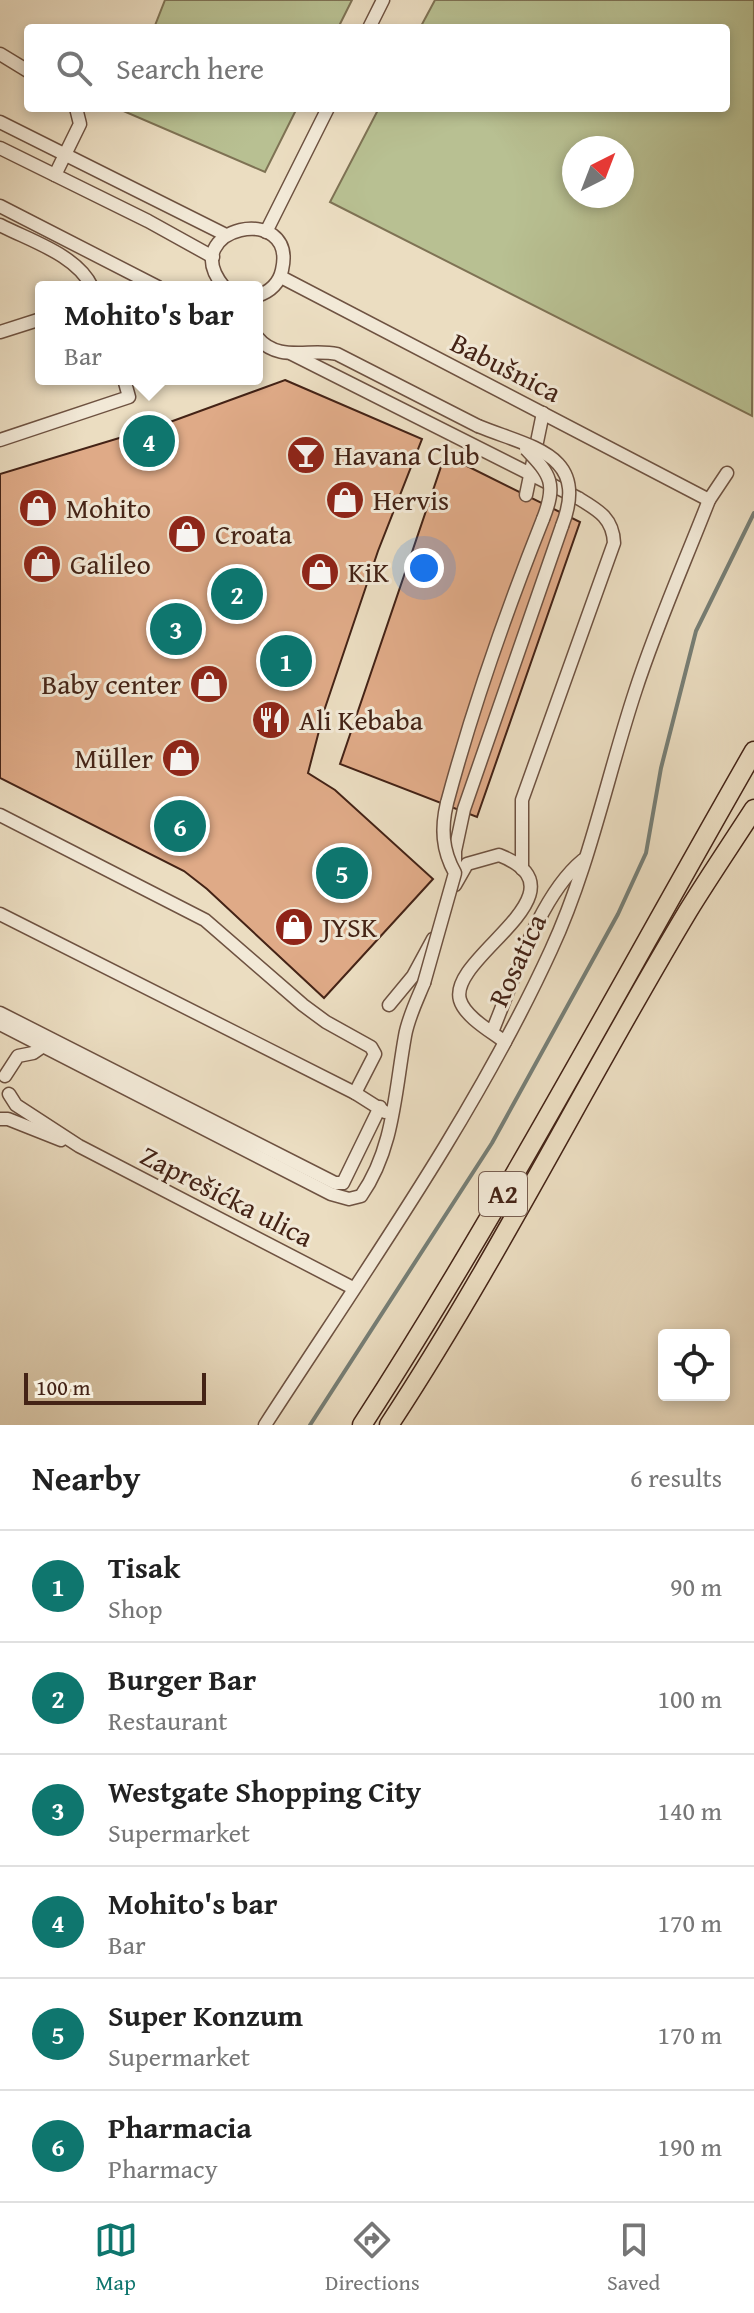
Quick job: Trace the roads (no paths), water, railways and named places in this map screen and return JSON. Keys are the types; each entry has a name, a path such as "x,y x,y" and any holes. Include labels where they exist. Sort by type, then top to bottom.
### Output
{"highway":[{"name":"A2","path":"362,1425 416,1342 517,1170 754,751"},
{"name":"A2","path":"389,1425 554,1149 689,910 754,809"}],"street":[{"path":"371,24 383,0"},
{"path":"0,54 24,69"},
{"path":"55,175 80,124 77,112"},
{"path":"266,232 326,112"},
{"path":"0,122 226,235"},
{"path":"0,148 213,257"},
{"path":"0,206 138,281"},
{"path":"0,225 68,260 85,272 89,281"},
{"path":"220,281 213,257 220,241 245,227 266,232 274,238 283,257 281,277 263,294"},
{"name":"Babušnica","path":"281,277 709,500"},
{"path":"0,332 35,321"},
{"path":"0,1024 331,1194 349,1199 361,1196 372,1181 394,1119 405,1032 424,983 455,873 455,851 464,809 571,502 570,483 561,465 545,454 478,426 337,354 324,351 278,353 263,342"},
{"path":"292,354 600,511 613,530 614,543 522,800 522,869"},
{"path":"0,440 129,397 126,385"},
{"path":"526,495 543,413"},
{"path":"455,873 444,843 442,823 447,803 464,737 552,494 550,479 544,468 521,443"},
{"name":"Rosatica","path":"265,1425 391,1234 505,1042 552,948 585,859 636,690 709,500 727,473"},
{"path":"0,815 205,920 303,1005 371,1047 375,1054 355,1093"},
{"path":"389,1005 413,976 439,930 456,879 467,864 499,855 522,869 529,881 527,902 511,927 472,966 460,987 460,1001 505,1042"},
{"path":"492,1032 543,912 568,872 585,859"},
{"path":"0,914 355,1093 394,1119"},
{"path":"0,1013 335,1183 343,1183 380,1107"},
{"path":"0,1117 9,1094 2,1072 18,1056 33,1053 43,1046"},
{"name":"Zaprešićka ulica","path":"9,1094 16,1105 79,1146 353,1288"},
{"name":"Zaprešićka ulica","path":"0,1117 79,1146"}],"waterway":[{"path":"310,1425 492,1143 618,914 646,853 661,768 696,631 754,513"}],"place":[{"name":"Mohito's bar","path":"149,441"},
{"name":"Havana Club","path":"306,455"},
{"name":"Hervis","path":"345,500"},
{"name":"Mohito","path":"38,508"},
{"name":"Croata","path":"187,534"},
{"name":"Galileo","path":"42,564"},
{"name":"KiK","path":"320,572"},
{"name":"Burger Bar","path":"237,594"},
{"name":"Westgate Shopping City","path":"176,629"},
{"name":"Tisak","path":"286,661"},
{"name":"Baby center","path":"209,684"},
{"name":"Ali Kebaba","path":"271,720"},
{"name":"Müller","path":"181,758"},
{"name":"Pharmacia","path":"180,826"},
{"name":"Super Konzum","path":"342,873"},
{"name":"JYSK","path":"294,927"}]}
